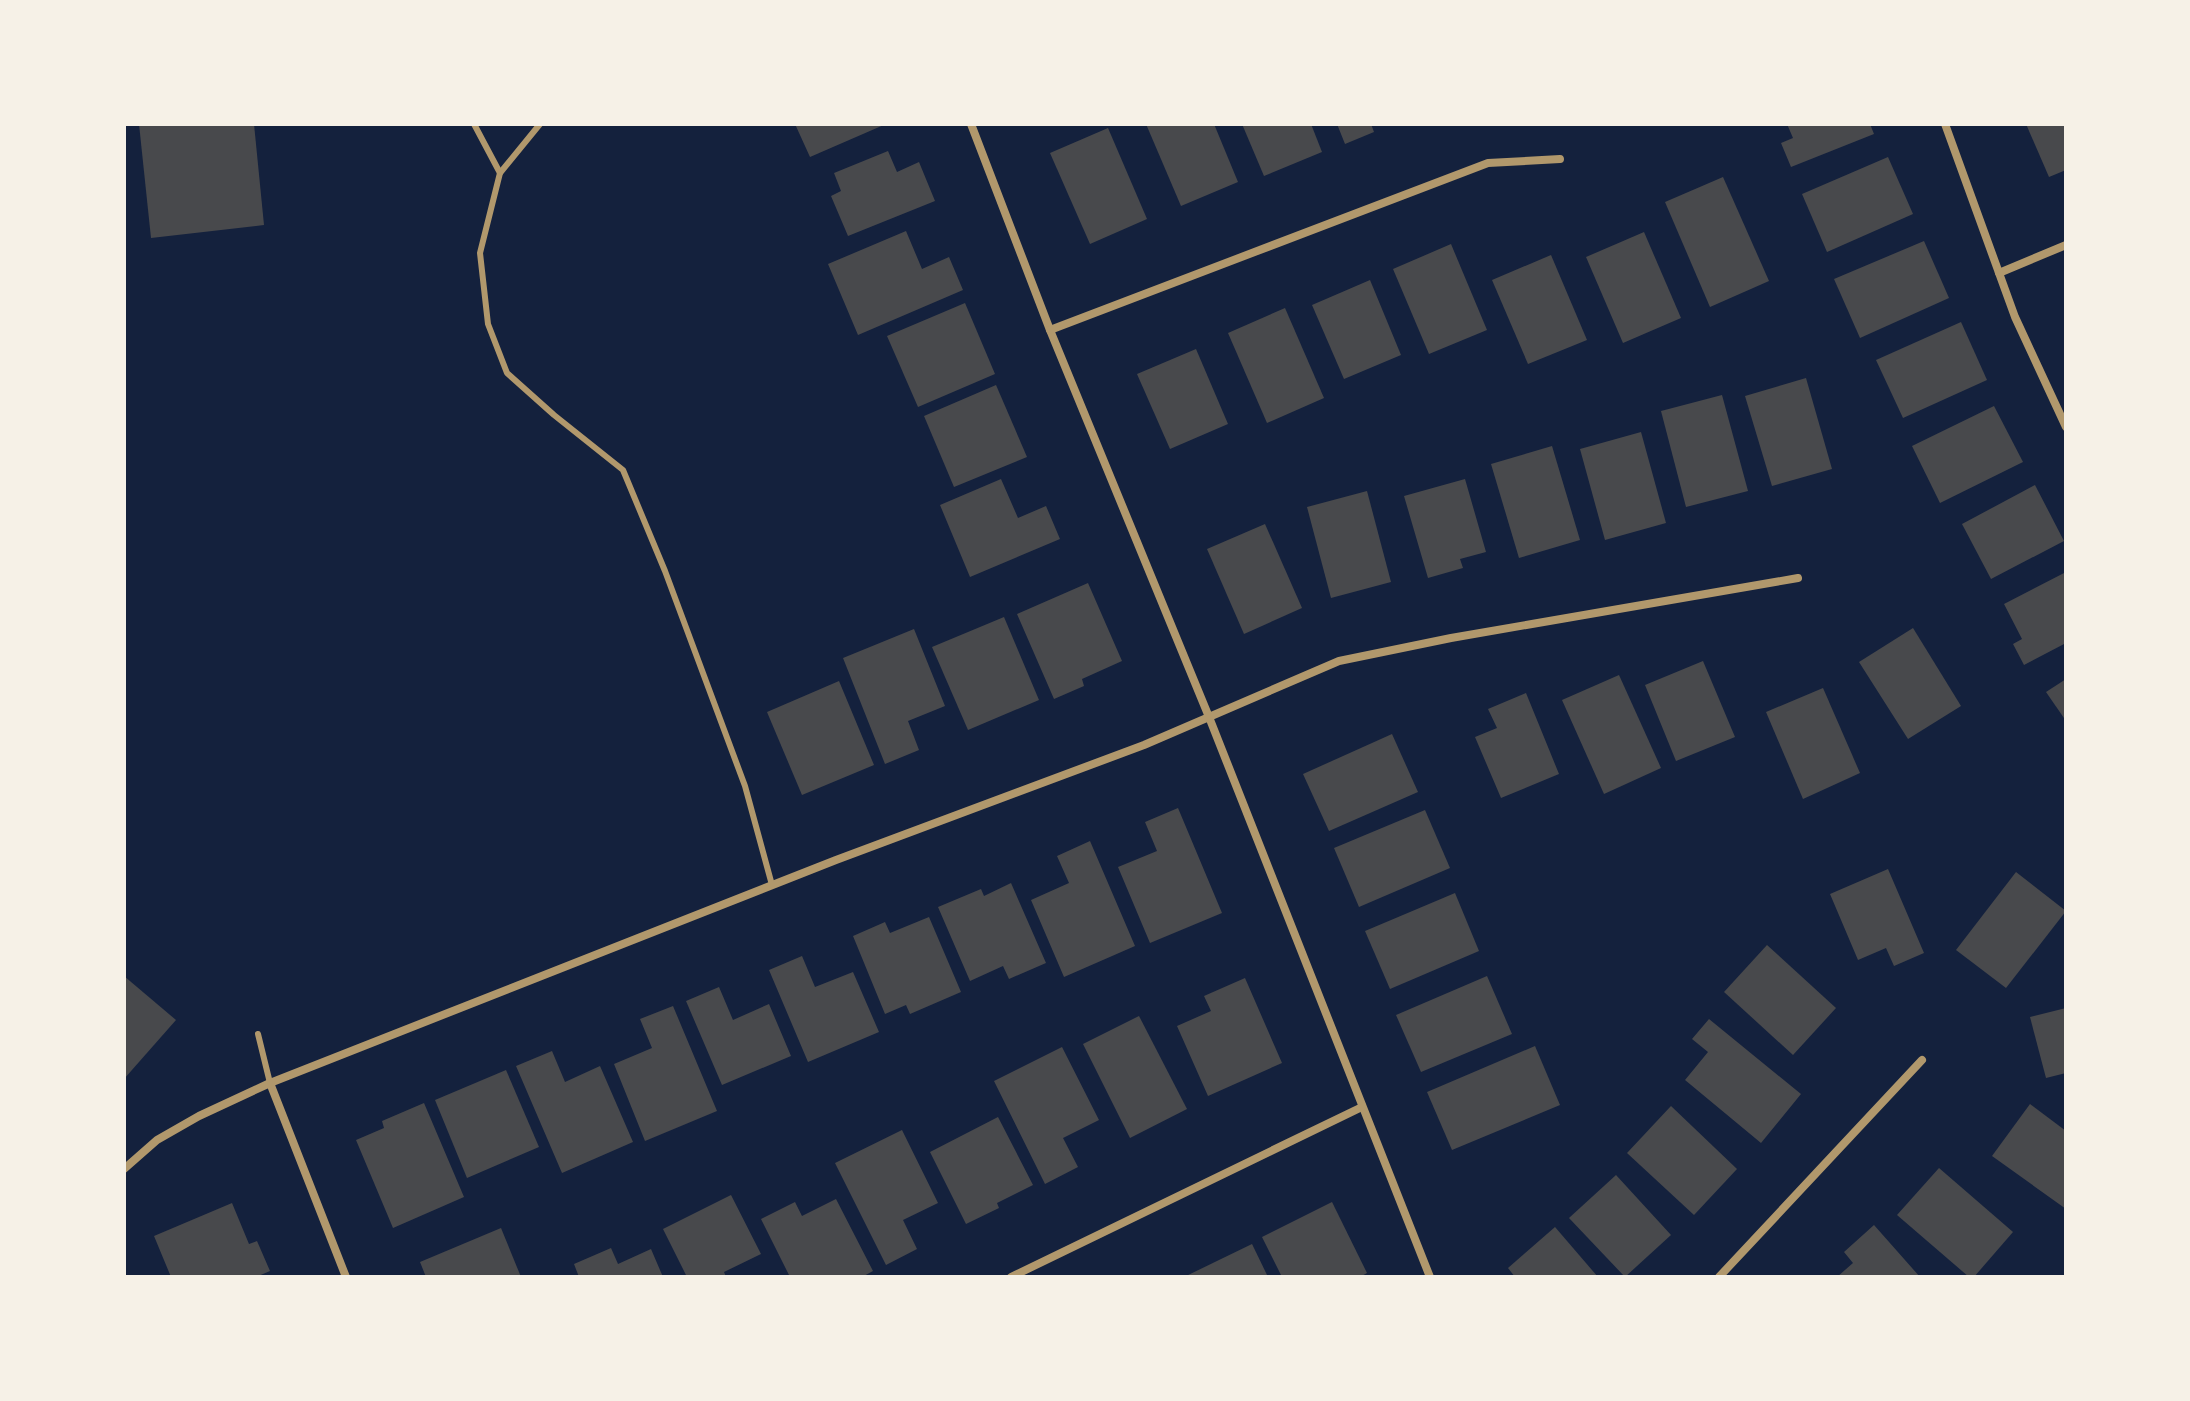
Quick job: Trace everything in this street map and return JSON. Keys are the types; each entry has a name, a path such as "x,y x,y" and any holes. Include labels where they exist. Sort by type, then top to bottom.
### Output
{"street":[{"path":"971,124 1050,330 1209,717 1430,1277"},
{"path":"1945,124 2015,317 2066,427"},
{"path":"1050,330 1488,163 1560,159"},
{"path":"1999,273 2066,245"},
{"path":"124,1169 157,1140 199,1116 270,1083 772,885 1144,745 1339,661 1451,638 1798,578"},
{"path":"1719,1277 1922,1060"},
{"path":"270,1083 346,1277"},
{"path":"1011,1277 1362,1107"}],"lane":[{"path":"474,124 500,173"},
{"path":"540,124 500,173 480,253 488,324 507,373 623,470 665,571 745,786 772,885"},
{"path":"258,1034 270,1083"}],"building":[{"path":"139,124 254,124 264,225 151,238"},
{"path":"795,124 886,124 810,157"},
{"path":"1146,124 1214,124 1238,182 1181,206"},
{"path":"1242,124 1311,124 1322,152 1264,176"},
{"path":"1337,124 1371,124 1374,132 1345,144"},
{"path":"1787,124 1870,124 1874,134 1791,167 1781,143 1793,138"},
{"path":"2026,124 2066,124 2066,170 2049,177"},
{"path":"1108,128 1147,219 1090,244 1050,153"},
{"path":"888,151 897,172 919,162 935,201 848,236 831,196 841,191 834,173"},
{"path":"1888,157 1913,214 1827,252 1802,194"},
{"path":"1723,177 1769,281 1710,307 1665,202"},
{"path":"906,231 922,269 949,257 963,290 858,335 828,264"},
{"path":"1644,232 1681,318 1623,343 1586,257"},
{"path":"1924,241 1949,298 1860,338 1834,279"},
{"path":"1451,244 1487,330 1429,354 1393,269"},
{"path":"1551,255 1587,340 1528,364 1492,280"},
{"path":"1370,280 1401,355 1344,379 1312,305"},
{"path":"965,303 995,374 918,407 887,336"},
{"path":"1285,308 1324,398 1267,423 1228,333"},
{"path":"1961,322 1987,380 1903,418 1876,360"},
{"path":"1196,349 1228,424 1170,449 1137,374"},
{"path":"1806,378 1832,469 1772,486 1745,396"},
{"path":"996,385 1027,457 954,487 924,416"},
{"path":"1722,395 1748,491 1686,507 1661,411"},
{"path":"1994,406 2023,462 1940,503 1912,446"},
{"path":"1641,432 1666,523 1605,540 1580,449"},
{"path":"1552,446 1580,540 1519,558 1491,464"},
{"path":"1001,479 1018,518 1046,506 1060,539 970,577 940,505"},
{"path":"1465,479 1486,552 1460,559 1463,568 1428,578 1404,496"},
{"path":"2035,485 2064,541 1991,579 1962,524"},
{"path":"1367,491 1391,582 1331,598 1307,507"},
{"path":"1265,524 1302,608 1244,634 1207,549"},
{"path":"2066,572 2066,643 2024,665 2013,644 2022,639 2004,604"},
{"path":"1088,583 1122,661 1082,679 1084,686 1054,699 1017,614"},
{"path":"1004,617 1039,700 968,730 932,647"},
{"path":"1913,628 1961,706 1908,739 1859,662"},
{"path":"914,629 945,706 908,721 919,750 885,764 843,658"},
{"path":"1703,661 1735,737 1676,761 1645,685"},
{"path":"1619,675 1661,768 1604,794 1562,700"},
{"path":"2066,679 2066,721 2046,692"},
{"path":"839,681 874,765 802,795 767,712"},
{"path":"1823,688 1860,773 1803,799 1766,712"},
{"path":"1526,693 1559,774 1501,798 1475,737 1497,728 1488,709"},
{"path":"1392,734 1418,792 1329,831 1303,774"},
{"path":"1178,808 1222,913 1150,943 1118,867 1157,851 1145,822"},
{"path":"1425,810 1450,868 1359,907 1334,848"},
{"path":"1090,841 1135,946 1064,977 1031,900 1069,883 1057,856"},
{"path":"1888,869 1924,953 1894,966 1886,948 1858,960 1830,894"},
{"path":"2016,872 2066,911 2006,988 1956,950"},
{"path":"1011,883 1046,963 1009,979 1003,966 970,981 938,907 981,889 984,896"},
{"path":"1455,893 1479,951 1390,989 1365,931"},
{"path":"929,917 961,992 910,1014 906,1005 885,1014 853,936 885,922 890,933"},
{"path":"1767,945 1836,1008 1793,1055 1724,992"},
{"path":"802,956 815,987 853,972 879,1032 808,1062 769,970"},
{"path":"124,976 176,1020 124,1079"},
{"path":"1487,976 1512,1034 1421,1072 1396,1015"},
{"path":"1245,978 1282,1063 1208,1096 1177,1026 1211,1011 1204,996"},
{"path":"719,987 733,1020 769,1004 791,1056 722,1085 686,1001"},
{"path":"673,1006 717,1111 645,1141 614,1064 652,1048 640,1019"},
{"path":"2066,1008 2066,1073 2046,1078 2030,1017"},
{"path":"1139,1016 1187,1109 1130,1138 1083,1044"},
{"path":"1709,1019 1801,1094 1761,1143 1685,1080 1708,1052 1692,1039"},
{"path":"1535,1046 1560,1105 1452,1150 1427,1092"},
{"path":"1062,1047 1099,1120 1063,1138 1078,1167 1045,1184 994,1081"},
{"path":"552,1051 565,1082 600,1066 633,1142 562,1173 516,1066"},
{"path":"506,1070 539,1147 467,1178 435,1100"},
{"path":"424,1103 464,1197 393,1228 356,1140 384,1128 382,1121"},
{"path":"2030,1104 2066,1131 2066,1209 1992,1156"},
{"path":"1671,1106 1737,1169 1694,1215 1627,1153"},
{"path":"998,1117 1033,1185 997,1203 999,1208 966,1224 930,1152"},
{"path":"902,1130 938,1203 903,1220 917,1249 886,1265 835,1163"},
{"path":"1939,1168 2013,1232 1974,1277 1969,1277 1897,1215"},
{"path":"1616,1175 1671,1235 1625,1277 1569,1218"},
{"path":"731,1195 761,1254 724,1272 726,1277 687,1277 663,1229"},
{"path":"836,1199 873,1271 862,1277 790,1277 761,1219 795,1202 802,1216"},
{"path":"1332,1202 1367,1273 1360,1277 1282,1277 1262,1237"},
{"path":"232,1203 249,1244 257,1241 270,1271 256,1277 171,1277 154,1236"},
{"path":"1874,1225 1920,1277 1837,1277 1853,1263 1844,1252"},
{"path":"1555,1227 1598,1277 1515,1277 1508,1268"},
{"path":"501,1228 521,1277 426,1277 420,1262"},
{"path":"1252,1244 1268,1277 1184,1277"},
{"path":"611,1248 618,1264 651,1249 663,1277 579,1277 574,1264"}]}
